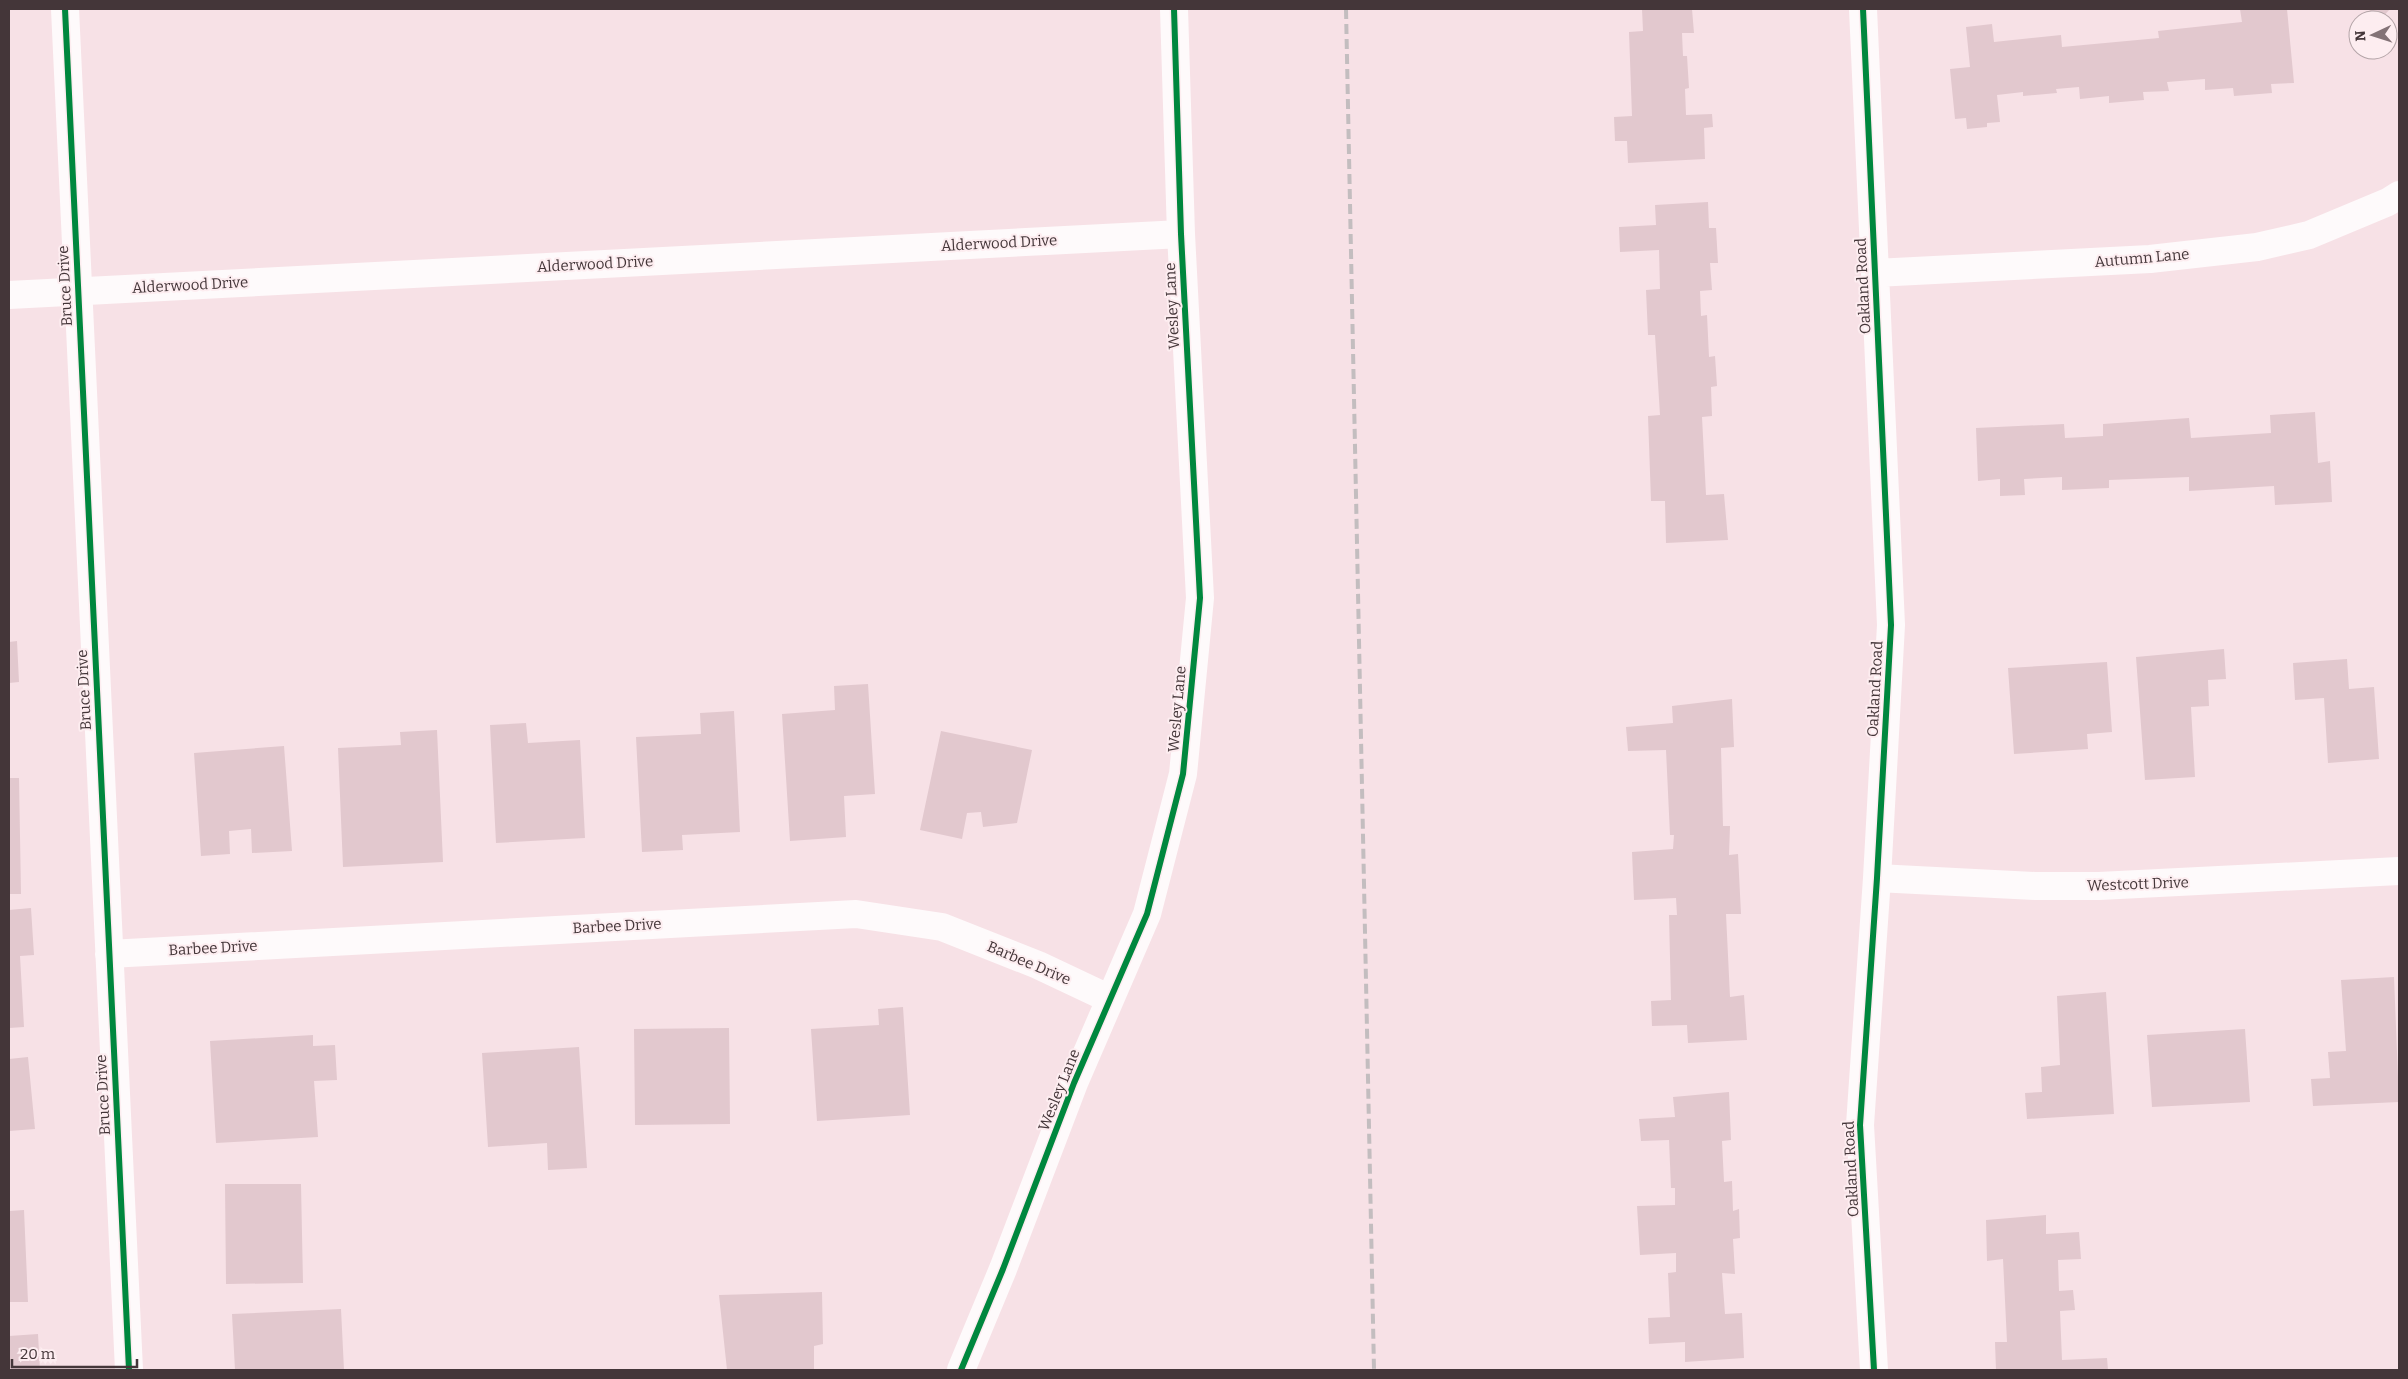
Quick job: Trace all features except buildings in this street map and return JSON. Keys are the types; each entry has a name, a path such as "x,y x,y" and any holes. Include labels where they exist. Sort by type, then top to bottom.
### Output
{"street":[{"name":"Bruce Drive","path":"65,9 128,1370"},
{"name":"Wesley Lane","path":"960,1370 1002,1269 1074,1083 1147,914 1183,774 1199,608 1181,234 1174,9"},
{"name":"Oakland Road","path":"1864,9 1891,625 1877,878 1860,1125 1874,1370"},
{"name":"Autumn Lane","path":"1876,273 2150,259 2257,247 2309,235 2388,202 2399,195"},
{"name":"Alderwood Drive","path":"9,295 1181,234"},
{"name":"Westcott Drive","path":"1877,878 2035,886 2099,886 2399,871"},
{"name":"Barbee Drive","path":"109,954 856,914 942,927 1038,965 1110,999"}],"railway":[{"path":"1346,9 1374,1370"}],"cycle path":[{"path":"65,9 129,1370"},
{"path":"961,1370 1003,1269 1074,1083 1147,914 1183,774 1200,598 1181,234 1174,9"},
{"path":"1863,9 1891,625 1877,878 1860,1125 1874,1370"}]}
